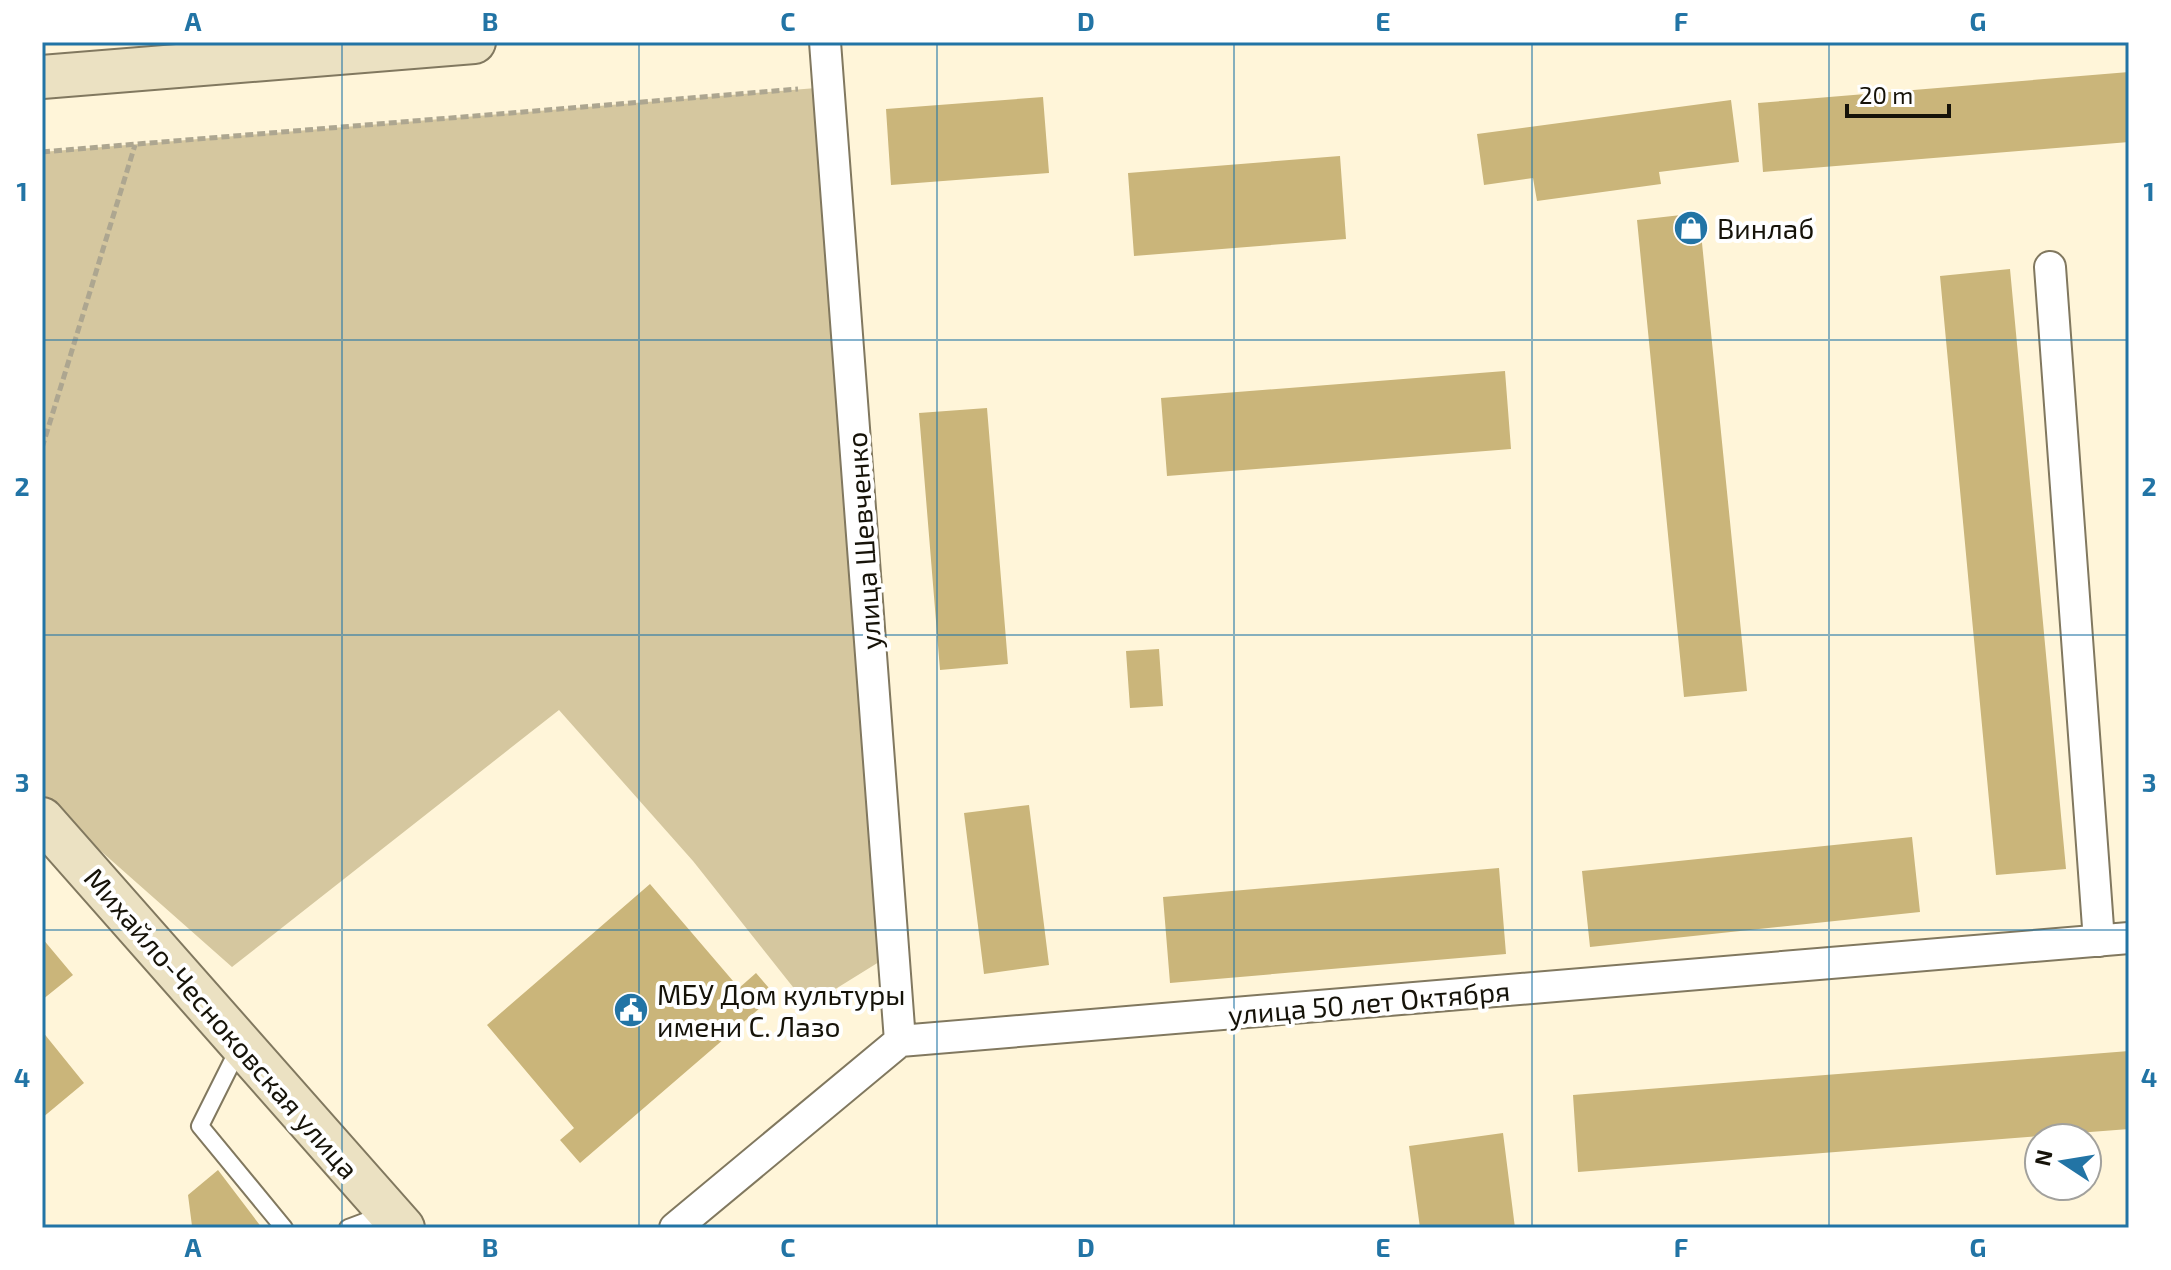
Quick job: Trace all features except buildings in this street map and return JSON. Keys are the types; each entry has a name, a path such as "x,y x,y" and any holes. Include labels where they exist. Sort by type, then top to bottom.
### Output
{"main road":[{"path":"42,77 474,42"},
{"name":"Михайло-Чесноковская улица","path":"42,819 396,1220"}],"street":[{"name":"улица Шевченко","path":"825,42 900,1041"},
{"path":"2050,267 2099,941"},
{"name":"улица 50 лет Октября","path":"900,1041 2129,938"},
{"path":"675,1228 900,1041"}],"lane":[{"path":"240,1044 200,1126 284,1228"},
{"path":"348,1228 396,1220"}],"path":[{"path":"42,152 828,87"},
{"path":"42,448 135,145"}],"shaded area":[{"path":"828,87 879,962 808,1006 693,861 559,710 232,967 42,799 42,152"}],"place":[{"name":"Винлаб","path":"1691,228"},
{"name":"МБУ Дом культуры имени С. Лазо","path":"631,1010"}]}
